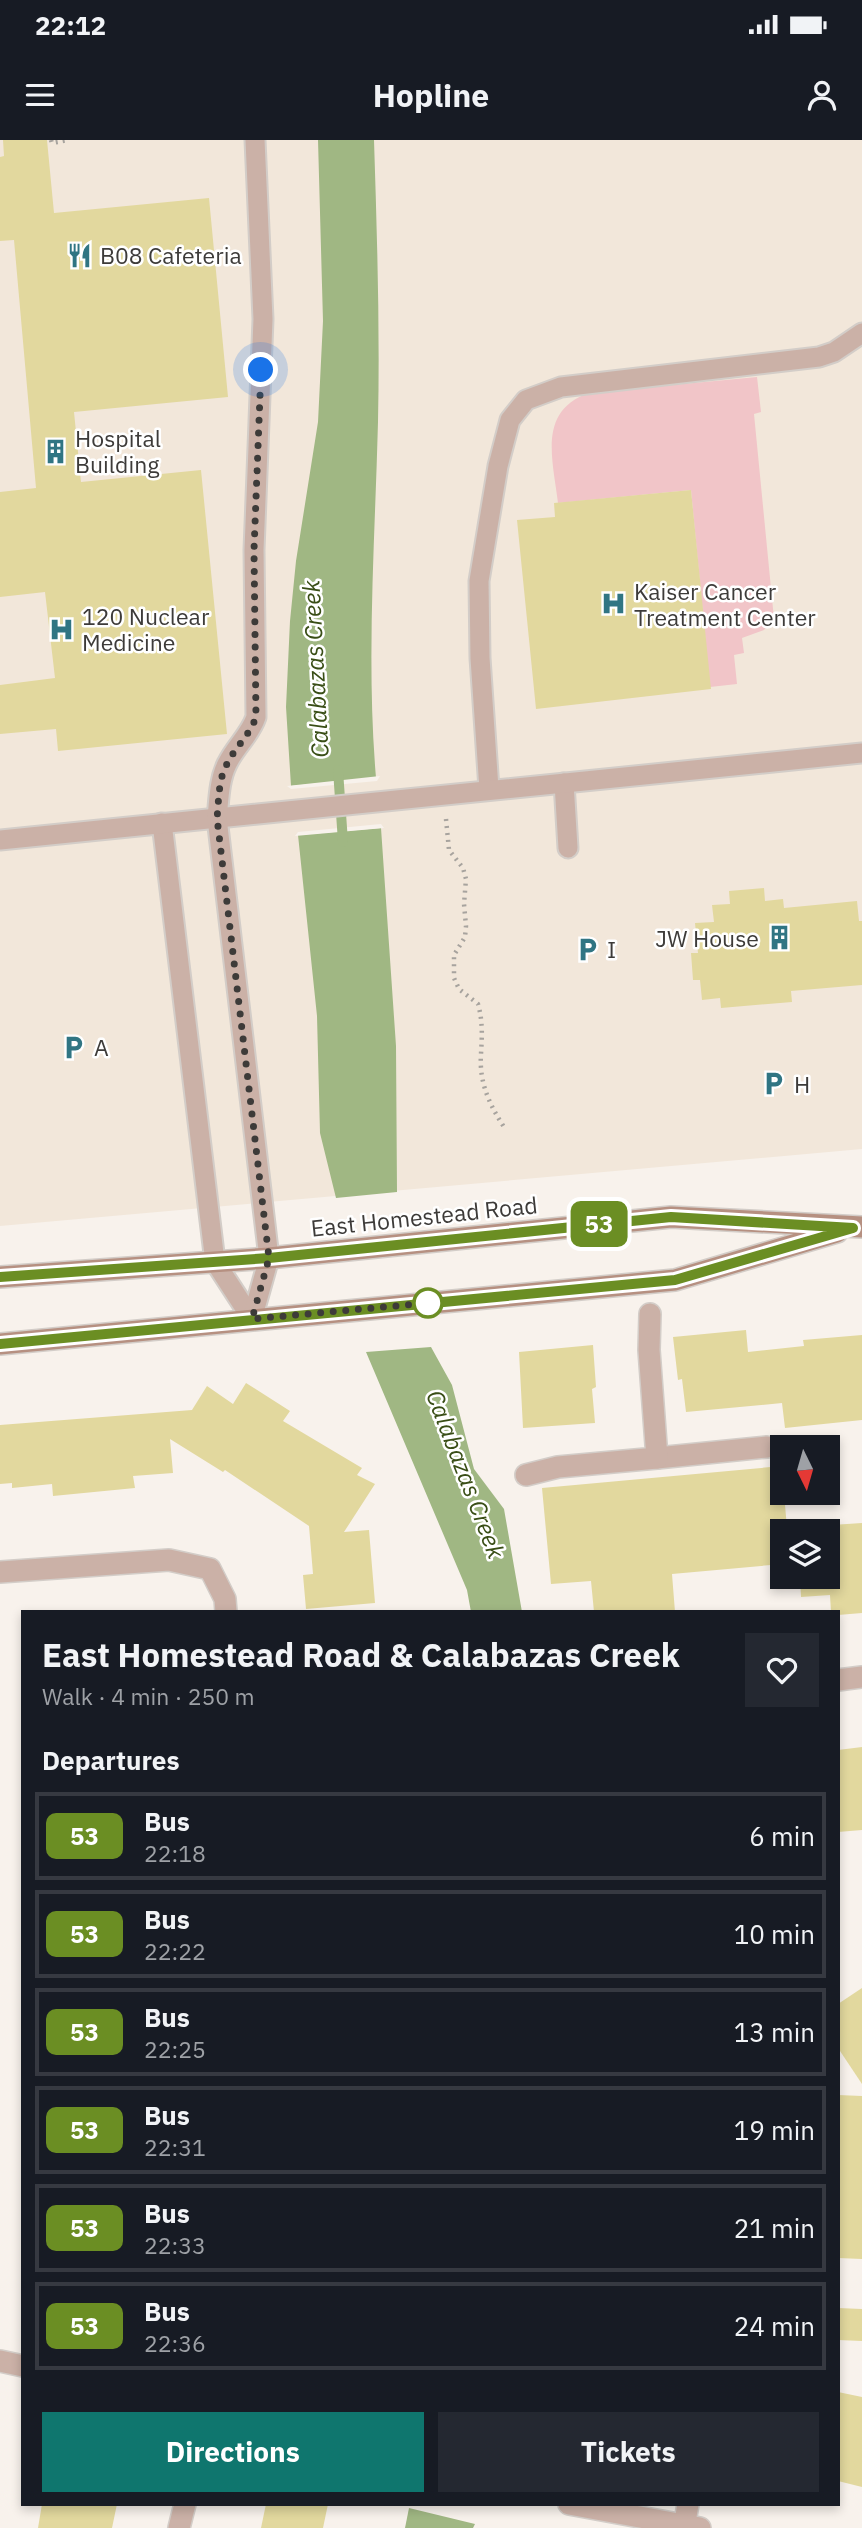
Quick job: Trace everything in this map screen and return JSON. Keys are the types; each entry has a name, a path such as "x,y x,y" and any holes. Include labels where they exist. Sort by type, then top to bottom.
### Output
{"main road":[{"name":"East Homestead Road","path":"0,1277 269,1258 671,1217 857,1227"},
{"name":"East Homestead Road","path":"0,1344 675,1280 857,1227"}],"street":[{"path":"650,1314 649,1350 657,1458"},
{"path":"526,1475 545,1469 767,1447"},
{"path":"0,1572 169,1560 210,1569 225,1599 226,1610"},
{"path":"840,1680 862,1677"},
{"path":"0,2361 21,2366"},
{"path":"179,2528 184,2506"},
{"path":"583,2506 689,2521"}],"lane":[{"path":"252,1319 269,1258 217,818 222,775 253,727 256,717 254,550 262,319 255,140"},
{"path":"489,789 478,581 498,466 510,420 526,400 561,387 819,358 861,340"},
{"path":"0,839 862,753"},
{"path":"564,783 568,848"},
{"path":"162,823 215,1262 252,1319"}],"path":[{"path":"51,140 52,143 68,140"},
{"path":"446,815 449,850 463,868 466,879 465,937 454,955 454,978 459,989 478,1004 483,1034 482,1082 489,1102 504,1127"}],"shaded area":[{"path":"0,140 862,140 862,1149 0,1226"},
{"path":"757,377 761,412 754,414 774,619 764,630 742,638 744,653 734,655 737,684 710,687 691,490 558,503 552,439 555,424 562,412 573,401 589,393"}],"water":[{"path":"318,140 374,140 379,387 371,644 376,778 291,786 286,707 290,621 296,561 318,422 323,321"},
{"path":"381,828 396,1046 397,1192 336,1198 320,1133 317,1016 298,835"},
{"path":"431,1347 452,1385 474,1469 504,1509 522,1610 471,1610 467,1590 366,1352"},
{"path":"409,2508 475,2524 473,2528 405,2528"}],"pier":[{"path":"380,776 377,781 291,789 287,786"},
{"path":"381,824 384,828 295,836 298,832"}],"building":[{"name":"Hospital Building","path":"3,140 47,140 54,213 209,198 228,397 74,412 81,482 201,470 227,734 58,751 56,729 0,734 0,685 55,678 45,592 0,597 0,492 36,488 14,240 0,241 0,157 4,156"},
{"name":"Kaiser Cancer Treatment Center","path":"691,490 711,689 536,709 517,520 555,517 554,503"},
{"name":"JW House","path":"764,888 765,901 783,899 784,908 857,901 859,921 862,921 862,985 791,991 792,1002 721,1008 720,998 702,1000 700,980 693,980 691,953 698,953 695,923 714,922 712,905 730,904 729,891"},
{"path":"746,1330 748,1352 804,1346 803,1340 862,1335 862,1420 785,1428 782,1403 686,1412 682,1379 678,1380 673,1337"},
{"path":"593,1345 596,1387 592,1389 595,1423 523,1428 519,1352"},
{"path":"246,1383 290,1411 283,1421 362,1468 357,1475 375,1484 344,1532 369,1530 375,1603 306,1609 303,1575 313,1574 309,1526 225,1470 223,1472 170,1439 173,1473 133,1476 135,1488 53,1496 52,1484 12,1488 12,1483 0,1484 0,1425 192,1410 207,1386 233,1404"},
{"path":"770,1467 770,1505 785,1505 786,1519 770,1519 770,1565 672,1574 675,1610 594,1610 591,1581 551,1584 542,1488"},
{"path":"862,1523 862,1613 840,1615 840,1610 831,1610 830,1595 801,1597 801,1589 840,1589 840,1524"},
{"path":"862,1747 862,1830 840,1832 840,1750"},
{"path":"862,1988 862,2084 840,2051 840,2003"},
{"path":"840,2095 862,2096 862,2259 840,2258"},
{"path":"840,2308 862,2309 862,2341 840,2340"},
{"path":"840,2392 862,2397 862,2487 840,2482"},
{"path":"42,2506 117,2506 112,2528 38,2528"},
{"path":"266,2506 328,2506 323,2528 261,2528"}],"waterway":[{"name":"Calabazas Creek","path":"338,770 343,842"}],"bus line":[{"name":"53","path":"0,1277 269,1258 671,1217 853,1228 675,1280 0,1344"}],"place":[{"name":"B08 Cafeteria","path":"80,255"},
{"name":"Hospital Building","path":"55,451"},
{"name":"Kaiser Cancer Treatment Center","path":"614,604"},
{"name":"120 Nuclear Medicine","path":"62,629"},
{"name":"JW House","path":"779,938"},
{"name":"I","path":"587,949"},
{"name":"A","path":"74,1047"},
{"name":"H","path":"774,1084"}],"route":[{"path":"261,370 254,550 256,717 253,727 222,775 217,818 269,1258 252,1319 428,1303"}]}
